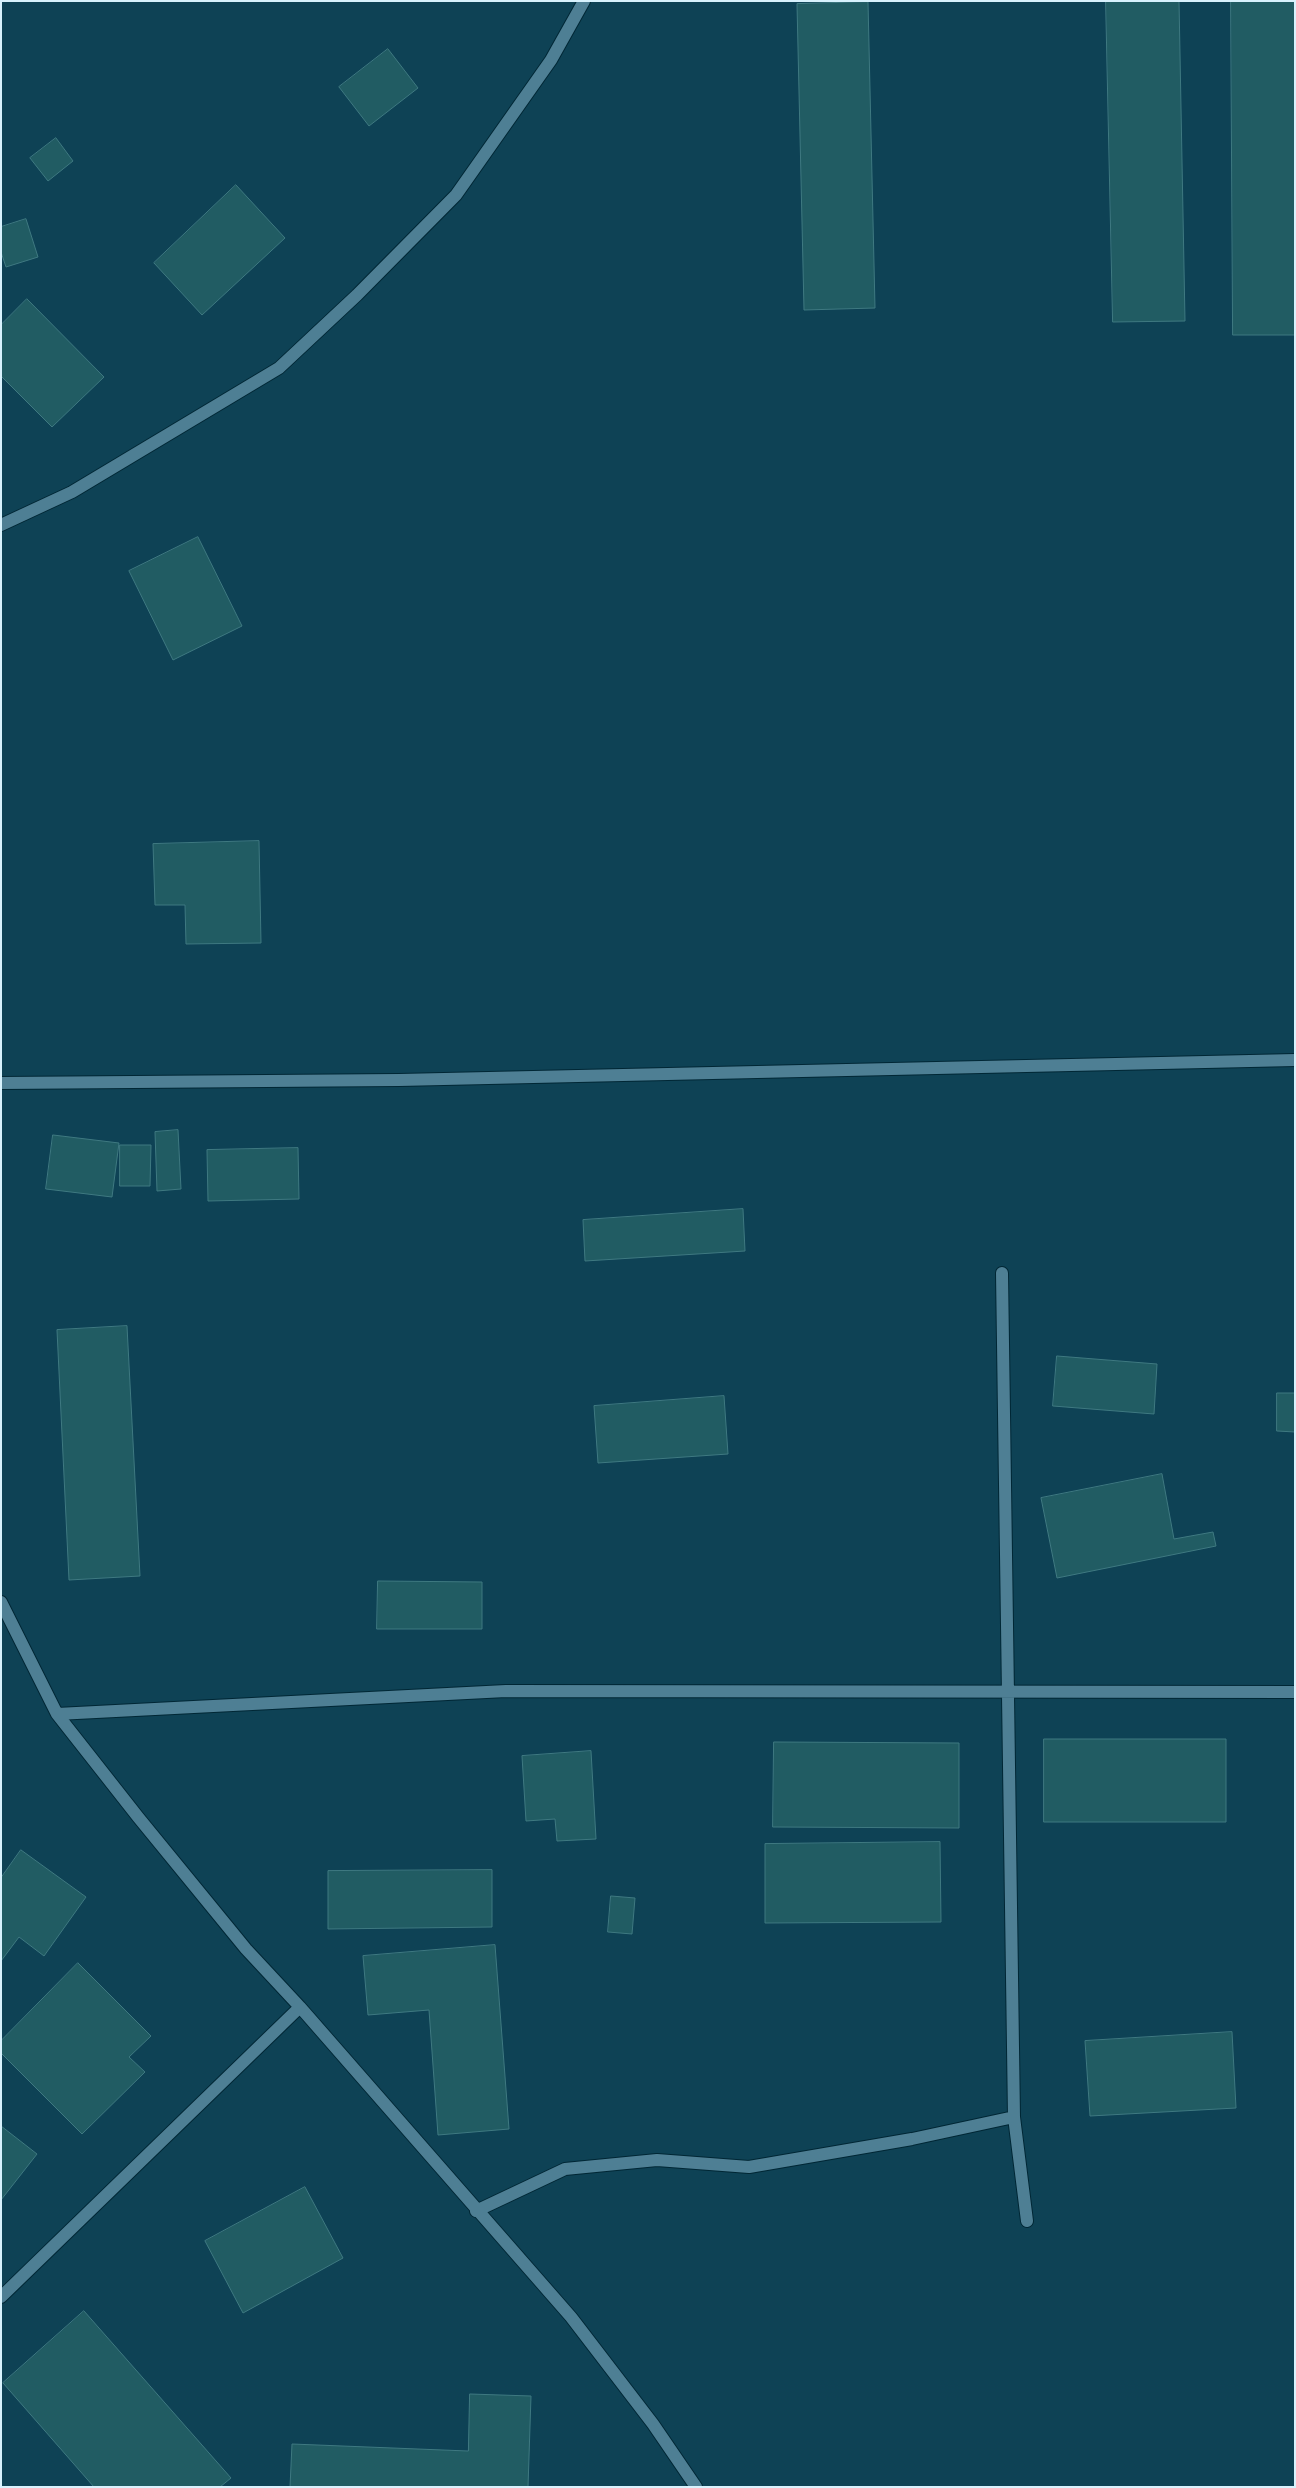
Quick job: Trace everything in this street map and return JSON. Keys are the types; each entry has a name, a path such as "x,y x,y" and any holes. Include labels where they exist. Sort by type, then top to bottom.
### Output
{"street":[{"path":"1,524 72,492 279,368 357,295 456,195 551,60 584,1"},
{"path":"1,1083 399,1080 1295,1060"},
{"path":"1002,1273 1014,2118 1027,2221"},
{"path":"1,1602 57,1714 138,1818 246,1949 300,2007 476,2211 571,2317 653,2424 696,2487"},
{"path":"57,1714 506,1691 1295,1692"},
{"path":"1,2297 300,2007"},
{"path":"476,2211 565,2170 658,2160 749,2167 912,2139 1014,2118"}],"building":[{"path":"1106,1 1179,1 1185,321 1113,322"},
{"path":"1231,1 1295,1 1295,335 1233,335"},
{"path":"868,2 875,308 804,310 797,4"},
{"path":"388,49 418,88 369,126 339,87"},
{"path":"56,138 73,161 48,181 30,158"},
{"path":"236,185 285,238 202,315 154,263"},
{"path":"26,219 38,257 6,267 1,252 1,227"},
{"path":"27,299 104,377 52,427 1,376 1,325"},
{"path":"198,537 242,626 173,660 129,571"},
{"path":"259,841 261,943 186,944 185,905 155,905 153,844"},
{"path":"178,1130 181,1189 157,1191 155,1132"},
{"path":"53,1135 119,1143 112,1197 46,1189"},
{"path":"120,1145 151,1145 150,1186 120,1186"},
{"path":"298,1148 299,1199 208,1201 207,1150"},
{"path":"743,1209 745,1251 585,1261 583,1220"},
{"path":"127,1326 140,1576 69,1580 57,1330"},
{"path":"1057,1356 1157,1364 1154,1414 1053,1406"},
{"path":"1277,1393 1295,1393 1295,1432 1277,1431"},
{"path":"724,1396 728,1454 598,1463 594,1406"},
{"path":"1162,1474 1174,1539 1213,1532 1216,1546 1057,1578 1041,1498"},
{"path":"378,1581 482,1582 482,1629 377,1629"},
{"path":"1044,1739 1226,1739 1226,1822 1044,1822"},
{"path":"774,1742 959,1743 959,1828 773,1827"},
{"path":"591,1751 596,1839 557,1841 555,1819 526,1821 522,1756"},
{"path":"940,1842 941,1922 765,1923 765,1844"},
{"path":"21,1850 86,1897 44,1956 19,1937 1,1961 1,1878"},
{"path":"492,1870 492,1927 328,1929 328,1871"},
{"path":"611,1896 635,1898 632,1934 608,1932"},
{"path":"495,1945 509,2129 438,2135 429,2010 368,2015 363,1956"},
{"path":"78,1963 151,2036 129,2057 145,2072 82,2134 1,2053 1,2041"},
{"path":"1232,2032 1236,2108 1090,2116 1085,2041"},
{"path":"1,2126 37,2154 1,2200"},
{"path":"305,2187 343,2258 243,2313 205,2241"},
{"path":"84,2311 231,2478 220,2487 94,2487 3,2383"},
{"path":"470,2394 531,2396 528,2487 290,2487 292,2444 468,2451"}]}
